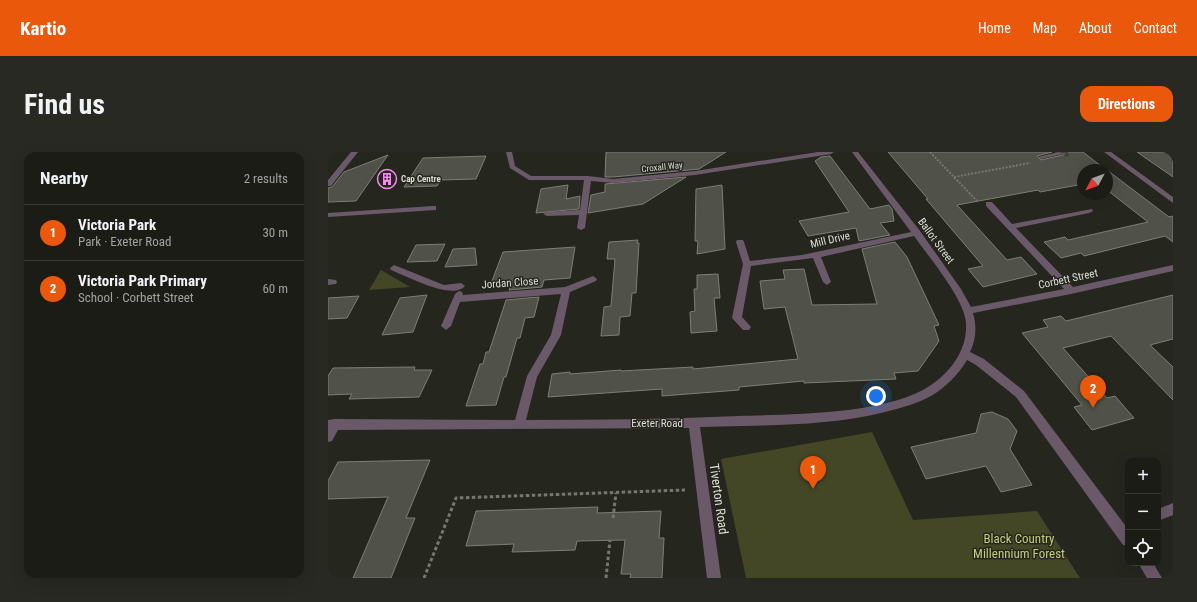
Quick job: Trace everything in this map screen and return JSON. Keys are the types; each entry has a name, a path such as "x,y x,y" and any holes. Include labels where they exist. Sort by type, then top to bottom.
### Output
{"street":[{"path":"328,184 356,152"},
{"name":"Croxall Way","path":"509,152 512,167 529,178 588,178 613,181 695,173 831,152"},
{"name":"Ballot Street","path":"855,152 917,233 960,294 968,311 971,323 970,336 964,354"},
{"path":"1107,152 1173,202"},
{"path":"1039,159 1064,153"},
{"path":"580,228 588,178"},
{"path":"989,204 1012,226 1071,291"},
{"path":"328,215 433,208"},
{"path":"1012,226 1089,211"},
{"path":"547,214 582,212"},
{"name":"Mill Drive","path":"747,264 816,255 917,233"},
{"path":"740,242 747,264 737,318 746,327"},
{"path":"816,255 827,282"},
{"path":"394,268 442,288 462,284 446,326"},
{"name":"Corbett Street","path":"968,311 1071,291 1173,268"},
{"name":"Jordan Close","path":"457,299 566,290 593,279"},
{"path":"520,423 532,376 556,335 566,290"},
{"path":"964,354 980,362 1020,394 1124,527"},
{"name":"Exeter Road","path":"331,425 694,423 825,417 891,406 918,397 937,386 954,372 964,354"},
{"name":"Tiverton Road","path":"694,423 714,578"},
{"path":"328,437 331,425"},
{"path":"1161,513 1173,509"},
{"path":"1147,566 1155,578"}],"path":[{"path":"930,152 980,205 989,204"},
{"path":"954,177 1039,159"},
{"path":"424,578 456,498 703,490"},
{"path":"613,518 616,492"},
{"path":"606,578 610,540"}],"green space":[{"path":"381,270 410,287 369,290"},
{"name":"Black Country Millennium Forest","path":"872,432 913,520 1037,511 1080,578 746,578 721,459"}],"building":[{"path":"606,152 726,152 699,169 605,177"},
{"path":"888,152 1052,152 1037,156 1041,160 1067,154 1068,152 1083,152 1098,164 1077,164 1077,185 1040,192 1038,190 957,205 1007,260 1021,257 1037,274 983,287 968,269 983,266 926,199 928,199"},
{"path":"1137,152 1173,152 1173,177"},
{"path":"388,155 356,201 328,202 328,188 332,187 344,172"},
{"path":"486,156 476,179 441,180 437,186 404,187 423,158"},
{"path":"830,156 870,209 889,205 892,209 894,221 880,223 890,235 859,241 856,228 808,236 799,221 849,212 815,161 821,157"},
{"path":"1113,175 1169,217 1173,216 1173,242 1165,236 1084,256 1081,253 1061,258 1044,242 1065,237 1068,240 1148,222 1113,195"},
{"path":"686,177 643,204 588,213 591,195 605,192 605,184"},
{"path":"568,185 566,199 580,196 579,209 536,213 541,189"},
{"path":"722,185 725,249 697,254 698,241 695,241 696,189"},
{"path":"638,240 636,293 632,293 630,316 620,317 619,335 601,336 604,307 611,306 615,259 607,259 609,242"},
{"path":"895,242 907,257 939,325 934,326 939,341 918,371 894,373 896,379 804,383 804,381 739,387 739,390 662,396 662,389 548,397 552,374 693,367 693,369 798,359 785,307 764,309 760,281 785,279 783,270 804,269 812,305 877,304 862,249"},
{"path":"445,244 437,261 407,262 416,245"},
{"path":"575,247 570,278 544,280 542,287 509,290 512,280 492,281 503,252"},
{"path":"475,248 477,265 445,267 453,249"},
{"path":"718,274 720,298 714,298 717,331 691,333 690,312 695,311 694,289 697,289 697,275"},
{"path":"427,295 413,332 382,335 400,298"},
{"path":"1173,295 1173,339 1150,345 1173,367 1173,400 1111,336 1063,348 1107,398 1115,396 1134,418 1092,430 1074,407 1082,405 1022,333 1048,327 1043,320 1061,316 1066,321"},
{"path":"359,296 347,318 328,319 328,298"},
{"path":"539,297 534,317 525,318 520,338 517,338 496,405 466,406 480,364 483,364 486,352 489,352 506,300"},
{"path":"415,367 414,370 432,370 419,397 349,399 352,394 328,395 328,376 333,368"},
{"path":"992,412 1008,419 1017,431 1010,449 1032,485 1001,492 986,466 926,479 911,447 976,433 981,414"},
{"path":"430,460 406,518 415,518 391,578 353,578 388,497 328,499 328,481 338,462"},
{"path":"598,507 597,513 661,511 659,538 664,538 662,578 630,578 631,574 621,574 625,540 577,541 575,550 512,552 514,544 466,546 476,511"}],"tunnel":[{"path":"1064,153 1068,152"}],"place":[{"name":"Cap Centre","path":"387,179"},
{"name":"Victoria Park Primary","path":"1093,408"},
{"name":"Victoria Park","path":"813,489"}]}
